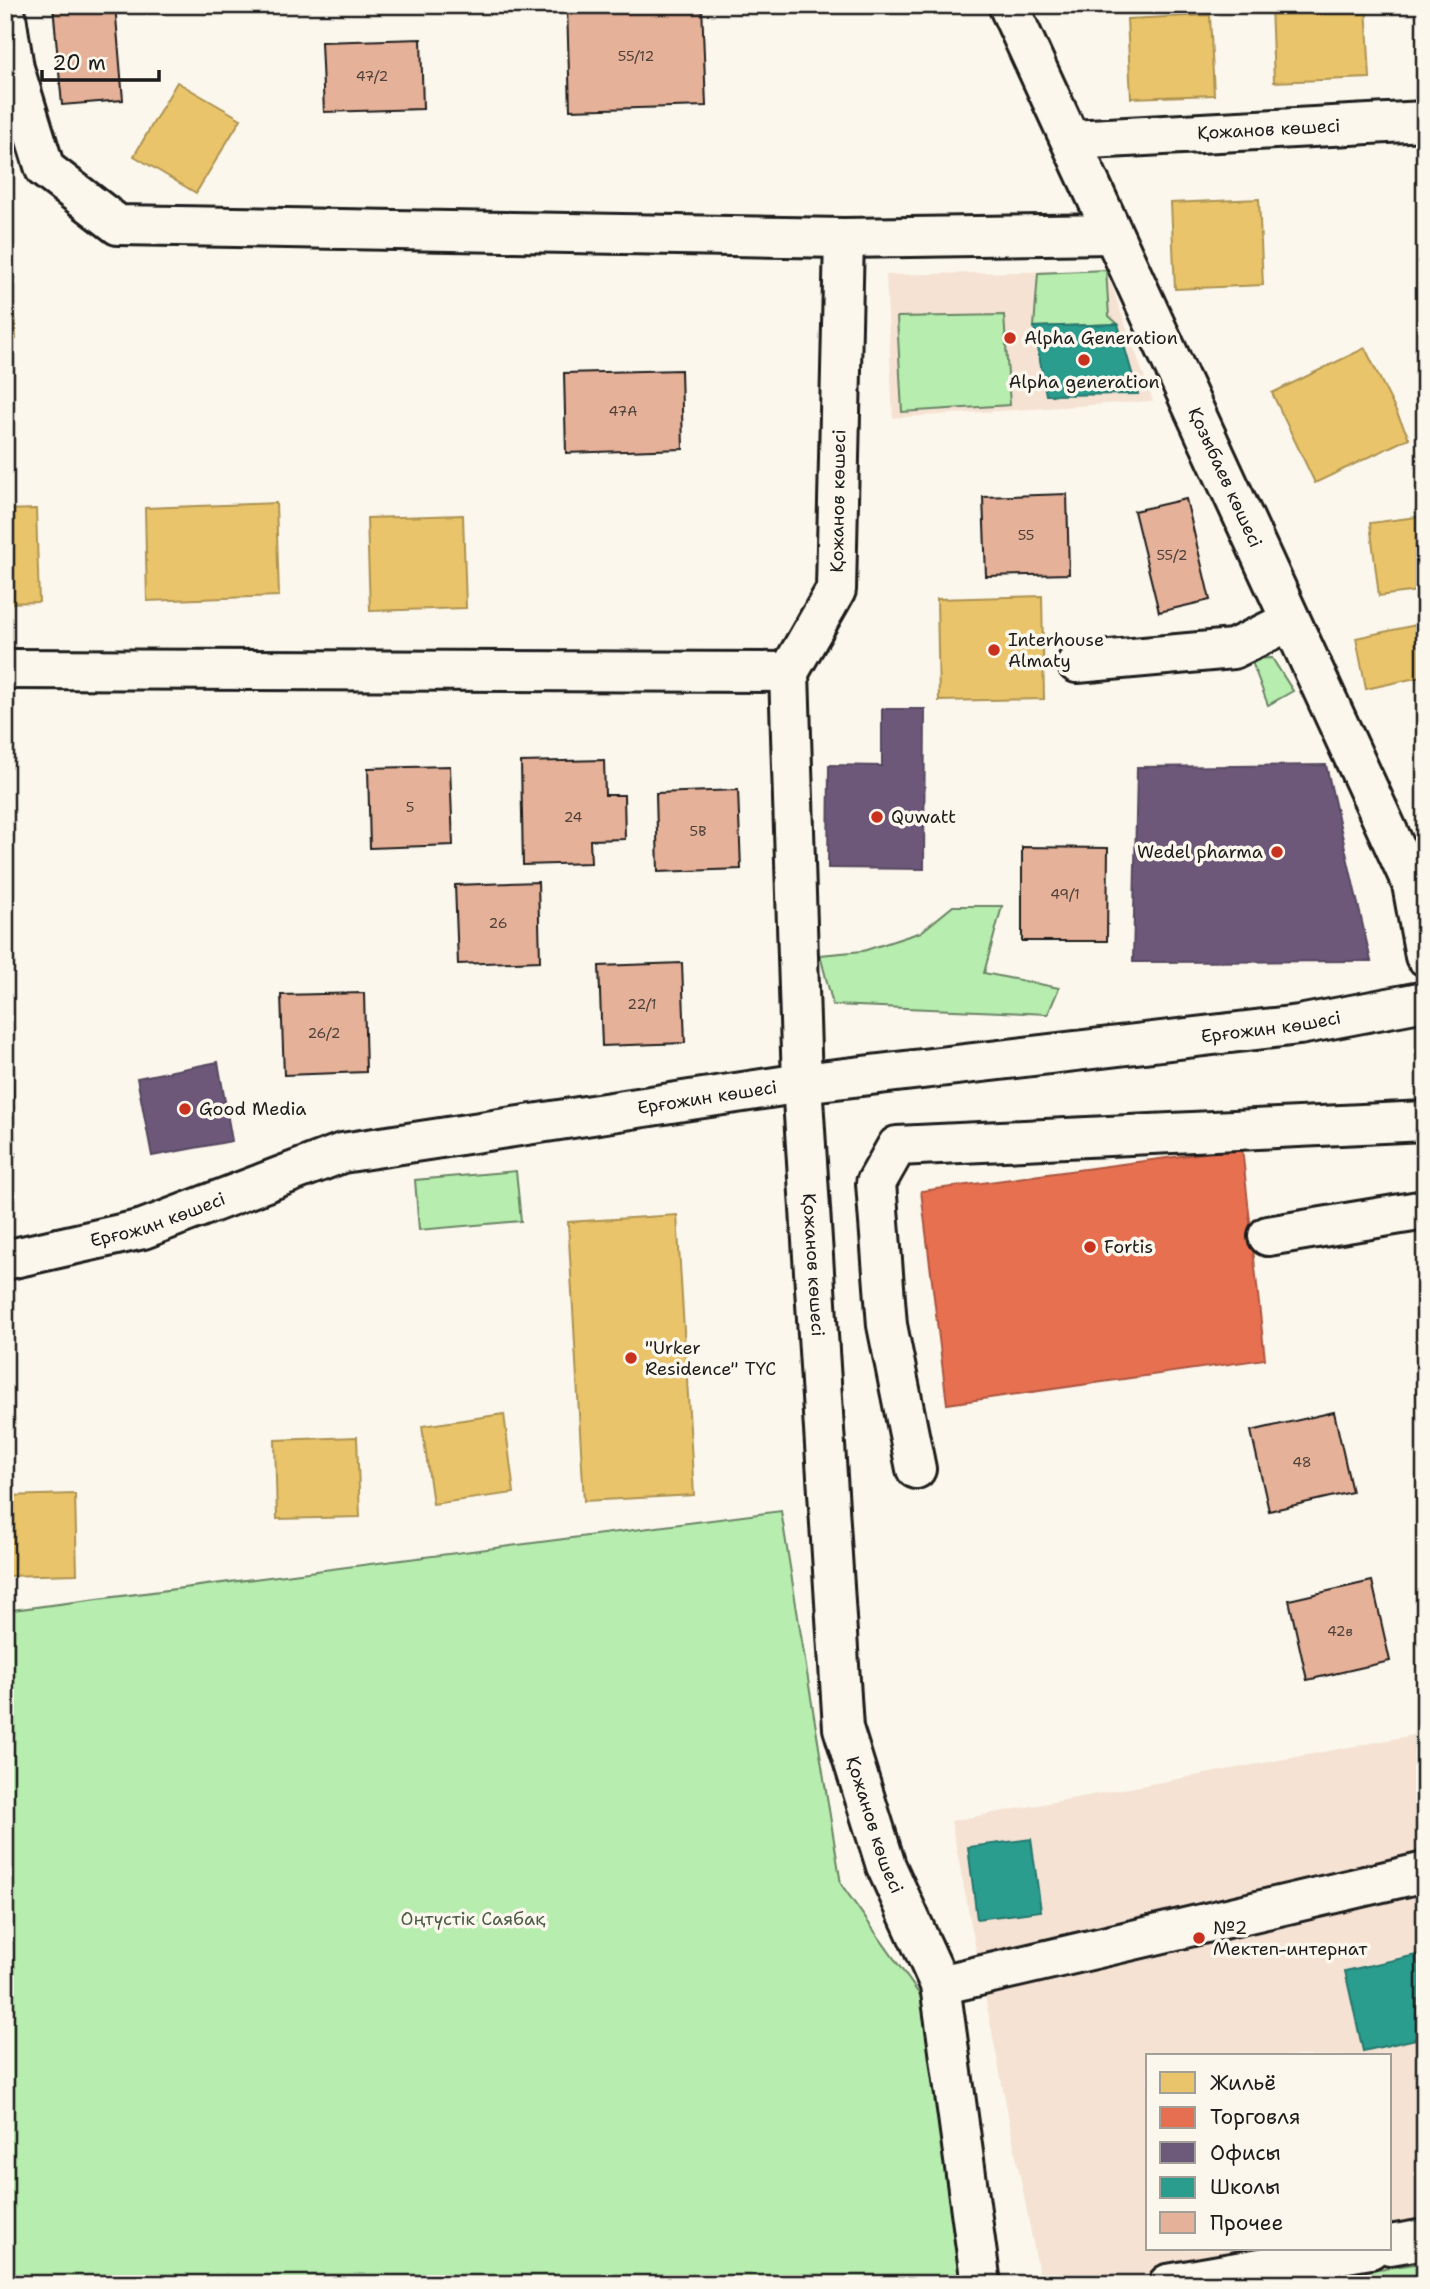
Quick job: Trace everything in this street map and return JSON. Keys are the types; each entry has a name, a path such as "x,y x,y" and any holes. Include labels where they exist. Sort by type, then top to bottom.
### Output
{"street":[{"name":"Қозыбаев көшесі","path":"1008,5 1412,884 1425,956"},
{"path":"5,10 14,68 45,169 118,225 844,238 1112,234"},
{"name":"Қожанов көшесі","path":"1071,140 1425,121"},
{"name":"Қожанов көшесі","path":"844,238 836,590 789,672 802,1083 843,1728 886,1866 940,1985 981,2284"},
{"path":"1077,663 1233,649 1290,621"},
{"path":"5,669 789,672"},
{"name":"Ерғожин көшесі","path":"5,1259 143,1229 342,1153 802,1083 1299,1025 1425,1001"},
{"path":"916,1469 887,1325 876,1183 897,1146 1425,1121"},
{"path":"1268,1236 1425,1210"},
{"path":"940,1985 1425,1872"},
{"path":"1392,2245 1425,2239"},
{"path":"1168,2284 1364,2250"}],"shaded area":[{"name":"Alpha Generation","path":"1106,270 1153,401 893,418 886,275"},
{"name":"№2 Мектеп-интернат","path":"1425,1733 1425,2284 1041,2284 951,1821"}],"green space":[{"path":"1106,270 1109,316 1118,324 1034,327 1038,273"},
{"path":"1004,315 1010,405 902,412 897,317"},
{"path":"1272,658 1293,691 1268,705 1251,659"},
{"path":"953,906 1002,906 984,973 1059,988 1048,1014 833,1005 820,955 863,951 921,932"},
{"path":"516,1171 521,1221 419,1230 415,1180"},
{"name":"Оңтүстік Саябақ","path":"781,1511 841,1884 922,1998 961,2284 5,2284 5,1611"},
{"path":"1422,2263 1425,2267 1425,2284 1271,2284"}],"building: Жильё":[{"path":"1271,5 1366,5 1370,78 1274,82"},
{"path":"1210,15 1214,95 1131,98 1127,19"},
{"path":"177,82 241,119 196,193 134,156"},
{"path":"1259,199 1263,285 1175,289 1171,203"},
{"path":"5,284 12,284 16,339 5,340"},
{"path":"1365,348 1409,438 1315,483 1272,393"},
{"path":"276,503 279,596 147,601 145,508"},
{"path":"36,509 39,602 5,603 5,510"},
{"path":"463,515 466,608 370,611 367,518"},
{"path":"1425,516 1425,590 1379,596 1370,523"},
{"path":"1042,596 1044,699 939,701 937,599"},
{"path":"1425,623 1425,676 1366,689 1356,638"},
{"name":"\"Urker Residence\" ТҮС","path":"677,1215 694,1495 584,1501 568,1222"},
{"path":"504,1414 514,1493 433,1504 422,1426"},
{"path":"357,1437 360,1517 277,1519 275,1440"},
{"path":"75,1494 77,1574 5,1576 5,1496"}],"building: Торговля":[{"name":"Fortis","path":"1242,1148 1265,1359 947,1404 921,1191"}],"building: Офисы":[{"name":"Quwatt","path":"882,709 925,709 924,869 828,868 829,765 882,766"},
{"path":"1326,765 1371,961 1133,962 1137,767"},
{"name":"Good Media","path":"218,1062 232,1141 152,1156 137,1078"}],"building: Школы":[{"name":"Alpha generation","path":"1118,324 1138,394 1046,395 1034,327"},
{"path":"1031,1839 1041,1911 977,1919 968,1847"},
{"path":"1425,1953 1425,2037 1363,2051 1345,1971"}],"building: Прочее":[{"path":"53,5 115,5 123,100 62,105"},
{"path":"567,5 702,5 706,106 570,110"},
{"path":"421,39 423,109 324,112 321,42"},
{"path":"681,370 683,449 566,453 564,373"},
{"path":"1067,494 1069,574 986,576 983,497"},
{"path":"1186,499 1210,600 1159,612 1134,511"},
{"path":"604,760 605,795 624,795 625,839 590,840 591,863 523,865 521,762"},
{"path":"450,766 453,845 370,848 368,768"},
{"path":"738,790 741,869 658,872 656,793"},
{"path":"1022,847 1108,848 1107,941 1022,941"},
{"path":"538,882 540,961 458,964 455,885"},
{"path":"682,963 685,1043 602,1046 599,966"},
{"path":"364,993 366,1072 284,1075 281,995"},
{"path":"12,1076 15,1156 5,1156 5,1077"},
{"path":"1334,1412 1352,1492 1269,1511 1251,1431"},
{"path":"1372,1581 1390,1661 1307,1680 1289,1600"}],"place":[{"name":"Alpha Generation","path":"1010,338"},
{"name":"Alpha generation","path":"1084,360"},
{"name":"Interhouse Almaty","path":"994,650"},
{"name":"Quwatt","path":"877,817"},
{"name":"Wedel pharma","path":"1277,852"},
{"name":"Good Media","path":"185,1109"},
{"name":"Fortis","path":"1090,1247"},
{"name":"\"Urker Residence\" ТҮС","path":"631,1358"},
{"name":"№2 Мектеп-интернат","path":"1199,1938"}]}
